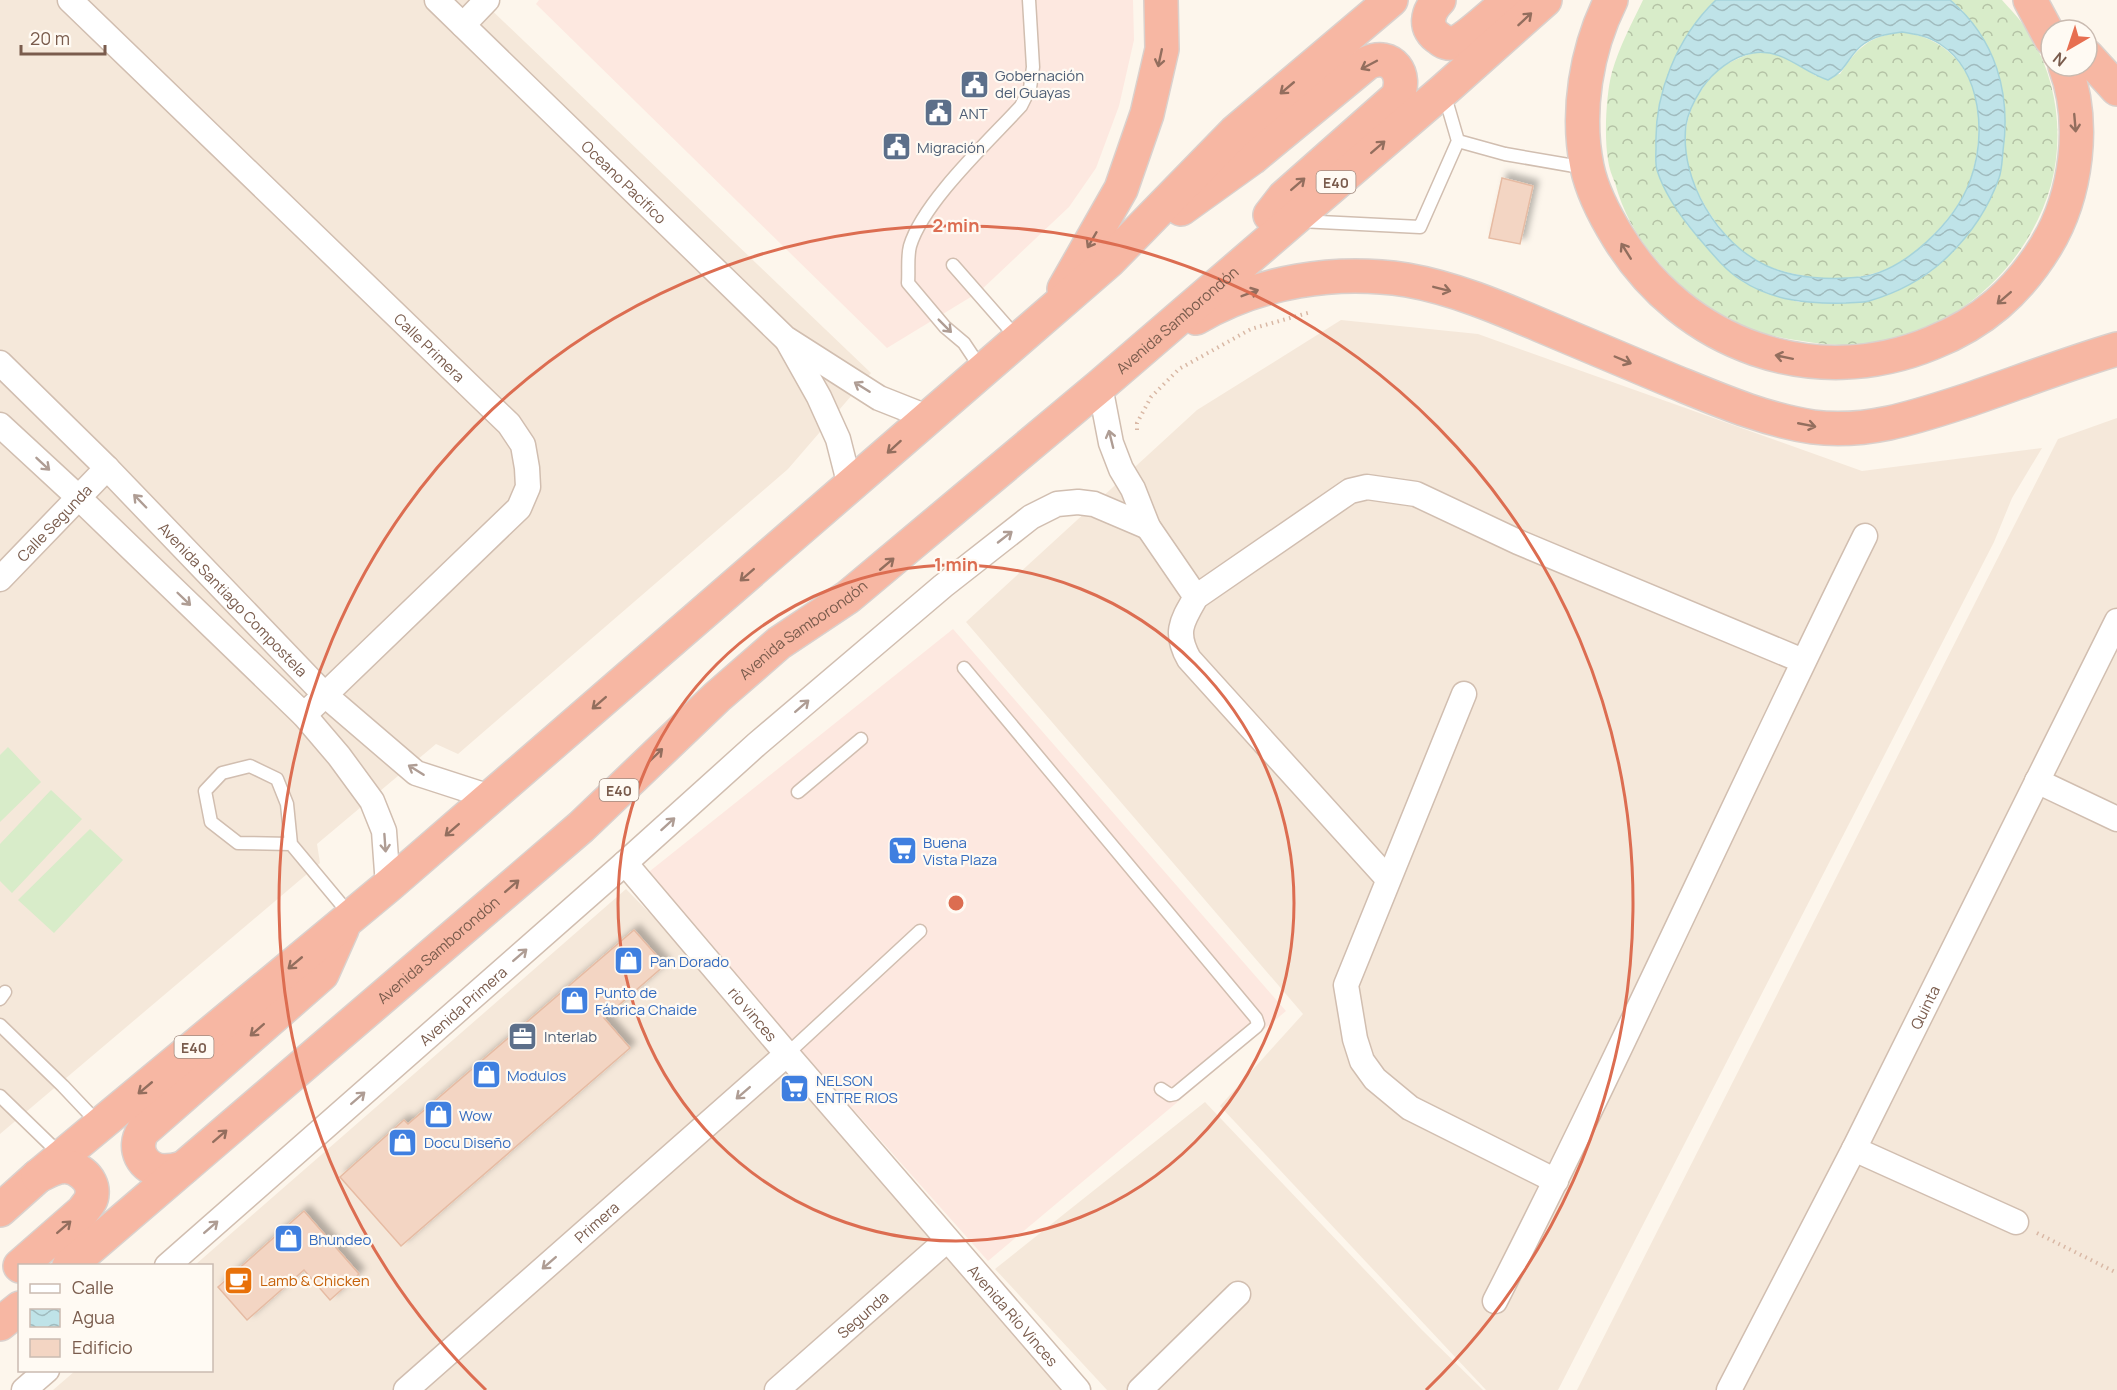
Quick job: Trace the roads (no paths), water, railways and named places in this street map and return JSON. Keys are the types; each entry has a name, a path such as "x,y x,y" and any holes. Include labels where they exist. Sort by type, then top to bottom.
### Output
{"highway":[{"path":"1052,309 1121,189 1147,114 1162,49 1161,0"},
{"name":"E40","path":"0,1210 388,886 1109,261 1236,132 1353,24 1391,0"},
{"path":"1439,0 1429,13 1428,24 1433,35 1443,42 1454,43 1510,0"},
{"name":"Avenida Samborondón","path":"71,1264 581,826 717,697 779,643 848,597 1100,386 1444,90 1545,0"},
{"path":"1611,0 1590,55 1584,96 1584,125 1587,168 1596,195 1612,229 1634,263 1665,296 1701,324 1743,344 1783,358 1829,363 1869,361 1911,352 1947,337 1978,319 2008,296 2030,272 2053,234 2067,195 2076,136 2073,102 2068,78"},
{"path":"2030,0 2040,18"},
{"path":"2035,0 2052,18"},
{"path":"1109,261 1252,158 1367,63 1384,60 1392,65 1399,71 1402,80 1397,97 1284,197 1207,293"},
{"path":"2099,69 2117,89"},
{"path":"1126,362 1198,316 1258,290 1299,280 1379,276 1455,292 1509,312 1717,399 1766,416 1814,427 1857,428 1899,422 2117,349"},
{"path":"183,1168 162,1170 153,1168 137,1148 138,1138 150,1124 322,974 348,919"},
{"path":"22,1264 83,1210 93,1192 90,1182 81,1172 72,1167 60,1167 37,1177"},
{"path":"0,1283 18,1268"},
{"path":"0,1324 18,1310"}],"street":[{"name":"Calle Primera","path":"70,0 509,424 523,445 528,487 519,508 304,715"},
{"name":"Oceano Pacifico","path":"437,0 785,338 879,398 927,417"},
{"path":"463,26 487,0"},
{"name":"Oceano Pacifico","path":"785,338 819,397 838,439 850,486"},
{"name":"Avenida Santiago Compostela","path":"0,363 107,468 325,695 416,773 490,797"},
{"path":"1100,386 1111,443 1121,469 1133,489 1148,526 1196,597"},
{"name":"Avenida Santiago Compostela","path":"0,425 304,715 339,756 372,801 384,831 388,886"},
{"name":"Calle Segunda","path":"0,579 107,468"},
{"path":"1388,879 1189,659 1180,637 1184,616 1196,597 1350,491 1367,487 1416,495 1518,543 1803,661"},
{"name":"Avenida Primera","path":"169,1264 757,744 943,586 1031,517 1058,504 1078,502 1094,504 1148,526"},
{"path":"1495,1301 1556,1181 1803,661 1865,536"},
{"name":"Quinta","path":"1729,1390 1854,1149 2117,621"},
{"path":"1464,694 1346,985 1355,1039 1362,1061 1375,1079 1410,1108 1556,1181"},
{"path":"2037,781 2117,819"},
{"name":"rio vinces","path":"625,863 947,1240"},
{"name":"Primera","path":"406,1390 787,1054"},
{"path":"1854,1149 2016,1222"},
{"name":"Segunda","path":"777,1390 947,1240"},
{"name":"Avenida Río Vinces","path":"947,1240 1078,1390"},
{"path":"1140,1390 1238,1294"},
{"path":"24,1390 46,1372"}],"lane":[{"path":"982,370 964,343 945,327 908,283 910,247 923,219 942,194 1021,106 1030,88 1033,67 1029,0"},
{"path":"1292,221 1420,227 1458,141 1444,90"},
{"path":"1458,141 1504,154 1587,168"},
{"path":"953,265 1018,339"},
{"path":"964,668 1256,1018 1258,1024 1256,1028 1175,1094 1170,1095 1161,1089"},
{"path":"798,792 861,739"},
{"path":"291,844 238,843 211,822 205,791 222,773 250,766 276,779 287,804 291,844 348,919"},
{"path":"787,1054 920,931"},
{"path":"0,1025 63,1086 99,1125"},
{"path":"0,1096 62,1156"}],"water":[{"path":"1716,0 1950,0 1966,15 1989,50 1997,68 2005,108 2002,165 1999,178 1983,212 1961,242 1944,260 1918,280 1889,294 1864,302 1819,303 1778,297 1753,287 1729,271 1679,213 1664,187 1656,164 1656,127 1664,87 1679,49 1702,15","holes":["1902,32 1926,37 1940,44 1954,56 1965,71 1973,88 1979,126 1975,164 1963,197 1953,212 1941,228 1911,255 1878,273 1861,277 1826,278 1789,274 1749,256 1718,226 1696,188 1689,167 1685,146 1686,125 1688,115 1702,88 1712,76 1738,57 1764,52 1783,57 1828,80 1843,68 1856,50 1866,43 1875,38"]}],"place":[{"name":"Gobernación del Guayas","path":"974,84"},
{"name":"ANT","path":"938,113"},
{"name":"Migración","path":"896,147"},
{"name":"Buena Vista Plaza","path":"902,851"},
{"name":"Pan Dorado","path":"629,961"},
{"name":"Punto de Fábrica Chaide","path":"574,1001"},
{"name":"Interlab","path":"523,1036"},
{"name":"Modulos","path":"486,1075"},
{"name":"NELSON ENTRE RIOS","path":"795,1089"},
{"name":"Wow","path":"438,1115"},
{"name":"Docu Diseño","path":"403,1142"},
{"name":"Bhundeo","path":"288,1239"},
{"name":"Lamb & Chicken","path":"239,1280"}]}
